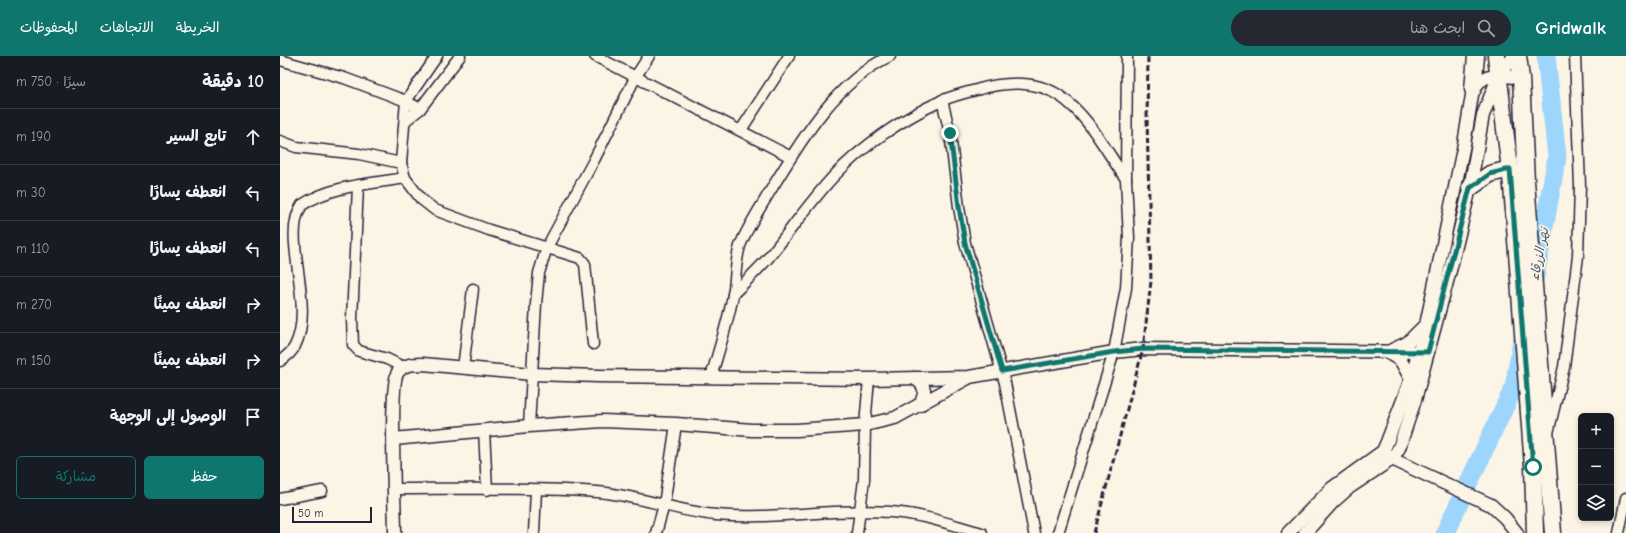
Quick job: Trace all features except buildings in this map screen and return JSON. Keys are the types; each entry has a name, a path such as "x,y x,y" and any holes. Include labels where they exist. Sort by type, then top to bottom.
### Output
{"main road":[{"path":"1473,89 1476,56"},
{"path":"1496,56 1510,169 1519,183 1544,397 1553,533"},
{"path":"1518,56 1522,78 1519,183 1535,533"},
{"path":"1470,188 1490,174 1510,169"}],"street":[{"path":"437,56 406,101 405,121 402,134 401,163 405,178 421,199 434,210 482,228 578,257 585,264 593,344"},
{"path":"405,121 420,109 460,56"},
{"path":"595,56 741,130 791,158"},
{"path":"529,426 536,304 539,274 546,247 594,160 636,76 649,56"},
{"path":"741,130 789,56"},
{"path":"711,377 733,294 740,247 749,227 791,158 839,94 875,63 890,56"},
{"path":"1058,533 1114,352 1123,310 1127,279 1128,238 1126,179 1127,56"},
{"path":"1305,533 1333,502 1387,455 1403,438 1423,354 1470,188 1483,115 1499,75 1514,56"},
{"path":"1546,443 1564,367 1578,256 1580,186 1575,56"},
{"path":"280,60 344,78 406,101 420,109"},
{"path":"1387,455 1387,442 1411,379 1423,354 1426,325 1464,144 1473,89 1485,78 1499,75 1522,78"},
{"path":"733,294 768,258 824,187 870,144 907,119 942,100 983,88 1008,83 1026,83 1053,92 1068,103 1081,117 1100,140 1126,179"},
{"path":"942,100 950,133 965,243 1002,371 1034,533"},
{"path":"280,141 296,147 353,153 401,163"},
{"path":"285,228 290,216 301,205 321,195 340,189 405,178"},
{"path":"358,186 352,319 353,345 359,351 387,359 403,367"},
{"path":"280,361 288,355 295,346 299,320 298,308 287,272"},
{"path":"464,368 473,289"},
{"path":"1389,353 1407,343 1426,325"},
{"path":"395,533 394,382 397,373 403,367 408,365 423,364 532,374 869,379 969,377 1114,352 1155,348 1423,354"},
{"path":"1389,353 1401,361 1411,379"},
{"path":"394,439 529,426 604,422 676,424 752,430 797,430 864,425 895,418 969,377"},
{"path":"913,378 920,381 924,388 923,398 920,405"},
{"path":"857,533 864,480 864,425 869,379"},
{"path":"656,533 664,505 676,424"},
{"path":"484,430 487,490"},
{"path":"1387,455 1491,505 1505,518 1517,533"},
{"path":"1288,533 1332,488 1387,455"},
{"path":"394,489 598,492 688,511 715,515 756,517 861,511 892,512 918,515 982,533"},
{"path":"534,533 536,490"},
{"path":"280,498 322,492"},
{"path":"1619,533 1626,498"}],"waterway":[{"name":"نهر الزرقاء","path":"1535,277 1557,157 1546,56"},
{"name":"نهر الزرقاء","path":"1445,533 1514,387 1522,342"}],"railway":[{"path":"1094,533 1143,349 1151,281 1147,119 1148,56"}],"route":[{"path":"950,133 965,243 1002,371 1114,352 1155,348 1428,352 1470,188 1490,174 1510,169 1533,467"}]}
